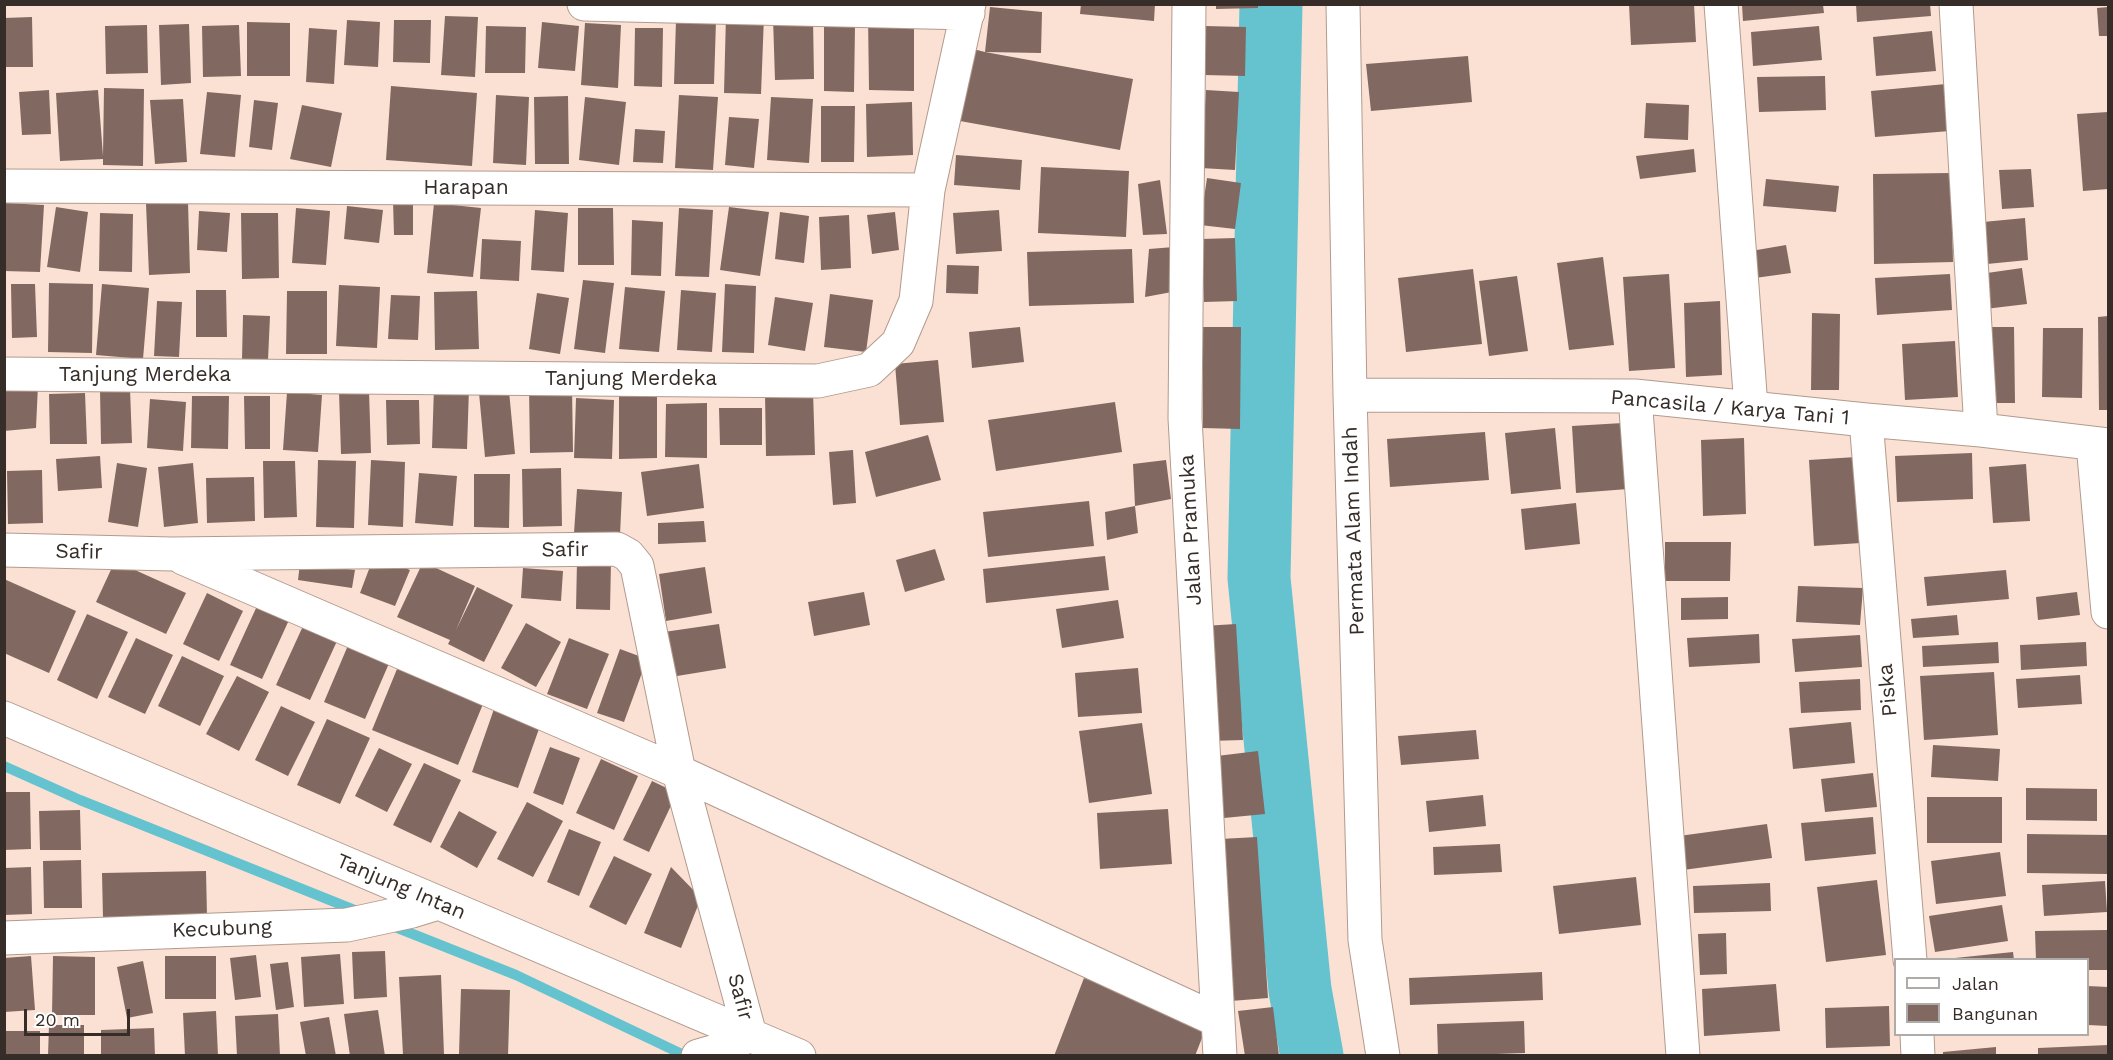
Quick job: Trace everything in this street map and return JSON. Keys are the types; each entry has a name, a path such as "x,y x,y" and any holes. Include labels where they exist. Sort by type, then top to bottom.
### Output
{"street":[{"path":"585,4 969,9"},
{"name":"Jalan Pramuka","path":"1189,4 1185,418 1216,1020 1220,1056"},
{"name":"Permata Alam Indah","path":"1343,4 1350,395 1365,940 1383,1056"},
{"path":"1722,4 1751,407"},
{"path":"1956,4 1981,430"},
{"name":"Tanjung Merdeka","path":"4,374 818,381 869,370 898,343 915,301 928,190 969,9"},
{"name":"Harapan","path":"4,186 928,190"},
{"name":"Pancasila / Karya Tani 1","path":"1350,395 1635,396 1981,430 2101,445"},
{"path":"1635,396 1683,1056"},
{"name":"Piska","path":"1866,420 1910,958"},
{"path":"2101,445 2109,612"},
{"name":"Safir","path":"4,550 172,554 617,549 628,555 637,566 679,772 750,1035"},
{"path":"172,554 679,772 1216,1020"},
{"name":"Tanjung Intan","path":"4,718 425,907 799,1056"},
{"name":"Kecubung","path":"4,938 347,925 425,907"},
{"path":"709,1053 750,1035"},
{"path":"1917,1036 1918,1056"}],"building":[{"path":"1081,4 1155,4 1154,21 1080,14"},
{"path":"1216,4 1258,4 1258,8 1216,9"},
{"path":"1629,4 1694,4 1696,42 1631,45"},
{"path":"1856,4 1930,4 1931,16 1857,22"},
{"path":"1742,5 1823,5 1824,13 1743,21"},
{"path":"990,7 1042,12 1041,53 985,52"},
{"path":"2108,7 2108,36 2099,36 2097,8"},
{"path":"726,15 764,16 761,94 724,93"},
{"path":"445,16 478,17 475,77 441,75"},
{"path":"868,16 914,16 914,91 869,90"},
{"path":"32,17 33,67 4,67 4,18"},
{"path":"773,18 813,18 814,79 775,80"},
{"path":"347,20 380,22 378,67 344,65"},
{"path":"394,20 431,20 430,63 393,62"},
{"path":"676,20 716,21 714,84 674,84"},
{"path":"247,22 290,23 290,76 247,76"},
{"path":"542,22 579,26 575,71 538,68"},
{"path":"585,23 621,25 618,88 581,85"},
{"path":"189,24 191,83 161,85 159,25"},
{"path":"147,25 148,73 106,74 105,26"},
{"path":"239,25 241,76 203,77 202,26"},
{"path":"824,25 855,26 854,92 824,91"},
{"path":"486,26 526,27 525,73 485,73"},
{"path":"1205,26 1246,27 1245,76 1204,75"},
{"path":"1819,26 1822,60 1753,66 1751,32"},
{"path":"309,28 337,30 334,84 306,82"},
{"path":"635,28 663,28 662,87 634,86"},
{"path":"1932,31 1936,71 1876,76 1873,37"},
{"path":"973,49 1133,79 1120,150 960,121"},
{"path":"1468,56 1472,102 1371,111 1366,64"},
{"path":"1825,76 1826,110 1759,112 1757,77"},
{"path":"1946,84 1950,131 1875,137 1871,91"},
{"path":"391,86 477,93 472,166 386,160"},
{"path":"104,88 144,89 143,166 103,165 103,159 60,161 56,93 98,90 103,156"},
{"path":"49,90 51,134 22,135 19,92"},
{"path":"1206,90 1239,92 1235,170 1201,168"},
{"path":"207,92 241,95 235,157 200,154"},
{"path":"496,95 529,97 526,165 493,163"},
{"path":"679,95 718,97 713,170 675,168"},
{"path":"568,96 569,164 535,164 534,97"},
{"path":"585,97 626,102 619,165 579,160"},
{"path":"771,97 813,99 809,163 767,160"},
{"path":"183,99 187,162 155,164 150,100"},
{"path":"254,100 278,103 272,150 249,147"},
{"path":"912,102 913,155 867,157 866,104"},
{"path":"1646,103 1689,105 1688,140 1644,138"},
{"path":"302,105 342,113 331,167 290,159"},
{"path":"821,106 855,106 854,162 821,162"},
{"path":"2108,112 2108,189 2083,191 2077,114"},
{"path":"729,117 759,119 754,168 725,165"},
{"path":"635,129 665,131 663,163 633,162"},
{"path":"1694,149 1696,172 1640,179 1636,156"},
{"path":"956,155 1022,160 1020,190 954,185"},
{"path":"1041,167 1129,171 1126,237 1038,233"},
{"path":"2031,169 2034,207 2002,209 1999,170"},
{"path":"1951,173 1953,262 1874,264 1873,174"},
{"path":"1207,178 1241,183 1235,229 1200,225"},
{"path":"1766,179 1839,186 1836,212 1763,206"},
{"path":"1160,180 1167,234 1143,235 1138,184"},
{"path":"393,201 413,201 413,235 394,235"},
{"path":"188,202 190,273 149,275 146,204"},
{"path":"5,203 44,205 40,272 4,271"},
{"path":"434,203 481,208 473,277 427,273"},
{"path":"347,206 383,210 379,243 344,239"},
{"path":"56,207 88,212 80,272 47,267"},
{"path":"729,207 769,212 760,276 720,270"},
{"path":"296,208 330,211 326,265 292,263"},
{"path":"578,208 613,208 614,265 578,265"},
{"path":"679,208 713,210 709,277 675,276"},
{"path":"535,210 568,213 564,272 531,270"},
{"path":"999,210 1002,251 956,254 953,213"},
{"path":"199,211 230,213 227,252 197,250"},
{"path":"780,212 809,216 804,263 775,259"},
{"path":"895,212 899,250 872,254 867,215"},
{"path":"100,213 133,214 132,272 99,271"},
{"path":"241,213 278,213 279,278 242,279"},
{"path":"849,215 851,268 821,270 819,217"},
{"path":"2025,218 2028,260 1987,264 1983,222"},
{"path":"632,220 663,222 661,276 631,275"},
{"path":"1235,238 1237,301 1204,302 1201,239"},
{"path":"482,239 521,241 519,281 480,279"},
{"path":"1786,245 1791,273 1755,278 1751,251"},
{"path":"1174,247 1172,292 1145,297 1149,249"},
{"path":"1132,249 1134,303 1029,306 1027,252"},
{"path":"1603,257 1614,345 1569,350 1557,263"},
{"path":"947,265 979,266 978,294 946,293"},
{"path":"2022,268 2027,304 1985,309 1980,274"},
{"path":"1473,269 1482,344 1406,352 1398,278"},
{"path":"1669,274 1675,368 1629,371 1623,277"},
{"path":"1950,274 1952,310 1877,315 1875,278"},
{"path":"1517,276 1528,351 1489,356 1479,281"},
{"path":"583,280 614,283 605,353 574,349"},
{"path":"49,283 93,284 92,353 48,352"},
{"path":"11,284 35,284 37,337 12,338"},
{"path":"102,284 149,288 143,359 96,355"},
{"path":"725,284 756,286 754,353 722,352"},
{"path":"339,285 380,287 377,348 336,346"},
{"path":"625,287 665,291 659,352 619,349"},
{"path":"196,290 226,290 227,337 196,337"},
{"path":"681,290 716,293 712,352 677,350"},
{"path":"287,291 327,291 327,354 286,354"},
{"path":"477,291 479,349 435,350 434,292"},
{"path":"537,293 569,298 560,354 529,349"},
{"path":"830,294 873,300 866,352 824,347"},
{"path":"391,295 420,296 418,340 388,339"},
{"path":"775,297 813,303 805,351 768,345"},
{"path":"157,301 182,302 179,357 154,356"},
{"path":"1720,301 1722,375 1686,377 1684,303"},
{"path":"1812,313 1840,314 1839,390 1811,390"},
{"path":"243,315 270,316 268,360 242,359"},
{"path":"2108,316 2108,410 2099,410 2098,317"},
{"path":"1020,327 1024,362 972,368 969,332"},
{"path":"1203,327 1241,327 1240,429 1203,428"},
{"path":"1982,327 2014,327 2015,403 1983,403"},
{"path":"2043,328 2083,328 2082,398 2042,397"},
{"path":"1955,341 1958,397 1905,400 1902,344"},
{"path":"938,360 944,422 900,425 895,364"},
{"path":"38,385 36,428 4,431 4,386"},
{"path":"572,386 573,452 530,453 529,387"},
{"path":"434,387 469,388 467,449 432,448"},
{"path":"130,389 132,443 101,444 100,390"},
{"path":"369,391 371,453 341,454 339,392"},
{"path":"509,391 515,454 485,457 479,393"},
{"path":"619,391 657,391 657,458 619,459"},
{"path":"813,391 815,455 766,456 765,393"},
{"path":"287,392 322,395 318,452 283,450"},
{"path":"85,393 87,444 50,444 49,394"},
{"path":"192,396 229,396 228,449 191,448"},
{"path":"244,396 270,396 270,449 245,449"},
{"path":"576,398 614,400 612,459 574,458"},
{"path":"150,399 186,402 183,451 147,448"},
{"path":"386,400 419,400 420,444 387,445"},
{"path":"1115,402 1122,452 996,471 988,420"},
{"path":"707,403 707,458 665,457 666,404"},
{"path":"719,408 762,408 762,445 720,445"},
{"path":"1623,423 1628,489 1576,493 1572,426"},
{"path":"1555,428 1561,489 1511,494 1505,433"},
{"path":"1485,432 1489,480 1390,487 1387,439"},
{"path":"928,435 941,480 876,497 865,452"},
{"path":"1744,438 1746,514 1703,516 1701,440"},
{"path":"853,450 856,503 833,505 829,452"},
{"path":"1972,453 1973,499 1897,502 1895,456"},
{"path":"100,456 102,488 58,491 56,459"},
{"path":"1856,457 1861,543 1814,546 1809,460"},
{"path":"318,460 356,461 354,528 316,527"},
{"path":"371,460 405,462 403,527 368,525"},
{"path":"1166,460 1171,499 1135,506 1133,464"},
{"path":"263,461 295,461 297,517 264,518"},
{"path":"117,463 147,468 138,527 108,522"},
{"path":"193,463 198,523 164,527 158,467"},
{"path":"699,464 704,508 647,516 641,472"},
{"path":"2026,464 2030,521 1993,523 1989,467"},
{"path":"561,468 562,526 523,527 522,469"},
{"path":"42,470 43,523 8,524 7,471"},
{"path":"419,473 457,476 453,526 415,523"},
{"path":"474,474 510,474 509,528 474,527"},
{"path":"254,477 255,521 207,523 206,478"},
{"path":"577,489 622,492 620,535 574,533"},
{"path":"1089,501 1094,546 988,557 983,512"},
{"path":"1576,503 1580,544 1525,550 1521,509"},
{"path":"1135,506 1138,533 1107,540 1105,512"},
{"path":"704,521 706,542 658,544 658,523"},
{"path":"1665,542 1731,542 1730,581 1665,581"},
{"path":"935,549 945,580 905,592 896,560"},
{"path":"374,556 410,570 395,606 360,593"},
{"path":"1105,556 1109,590 986,603 983,569"},
{"path":"115,561 186,593 166,634 96,602"},
{"path":"577,561 611,562 610,610 576,609"},
{"path":"423,562 475,586 456,630 477,587 513,605 484,662 448,644 450,640 397,617"},
{"path":"300,563 355,570 352,588 298,580"},
{"path":"705,567 712,613 666,621 659,574"},
{"path":"523,568 563,571 561,601 521,598"},
{"path":"2006,570 2009,599 1927,606 1924,577"},
{"path":"4,579 76,611 49,673 4,653"},
{"path":"1798,586 1863,588 1860,625 1796,622"},
{"path":"864,592 870,625 814,636 808,602"},
{"path":"2077,592 2080,615 2038,620 2036,597"},
{"path":"207,593 243,611 219,661 183,644"},
{"path":"1728,597 1728,619 1681,620 1681,598"},
{"path":"1118,600 1124,638 1062,648 1056,609"},
{"path":"257,606 289,620 262,679 230,665"},
{"path":"87,614 128,632 97,699 57,680"},
{"path":"1957,615 1959,635 1913,638 1911,619"},
{"path":"526,623 561,642 536,687 501,668"},
{"path":"719,624 726,668 671,677 664,632"},
{"path":"1236,624 1243,740 1209,741 1203,626"},
{"path":"303,626 337,641 310,700 276,685"},
{"path":"1759,634 1760,663 1689,667 1687,638"},
{"path":"1860,635 1862,667 1795,672 1792,639"},
{"path":"136,638 173,655 145,714 108,697"},
{"path":"569,638 609,654 587,709 547,694"},
{"path":"1998,642 1999,663 1923,667 1922,646"},
{"path":"2086,642 2087,666 2021,670 2020,645"},
{"path":"349,643 390,661 365,719 324,702"},
{"path":"620,649 647,659 624,722 597,713"},
{"path":"182,656 224,676 200,726 158,706"},
{"path":"1138,668 1142,713 1078,717 1075,673"},
{"path":"397,669 483,704 458,765 372,730"},
{"path":"1994,672 1998,735 1924,740 1920,676"},
{"path":"2080,675 2082,704 2018,708 2016,679"},
{"path":"237,676 269,692 239,751 206,734"},
{"path":"1860,679 1861,710 1801,713 1799,682"},
{"path":"281,706 315,722 288,776 255,760"},
{"path":"494,709 540,726 518,788 472,772"},
{"path":"327,719 370,738 340,804 297,785"},
{"path":"1851,722 1855,763 1793,769 1789,728"},
{"path":"1142,723 1152,794 1089,803 1079,731"},
{"path":"1476,730 1479,759 1401,765 1398,736"},
{"path":"1933,745 2000,749 1998,781 1931,777"},
{"path":"550,747 580,758 563,805 533,793"},
{"path":"379,748 412,764 387,812 355,796"},
{"path":"1258,751 1265,814 1224,818 1217,756"},
{"path":"601,759 638,776 614,830 576,813"},
{"path":"424,763 461,780 431,843 393,825"},
{"path":"1873,773 1877,807 1825,812 1821,779"},
{"path":"652,781 677,793 649,852 623,840"},
{"path":"2026,788 2097,789 2097,821 2026,820"},
{"path":"4,792 30,792 31,849 4,850"},
{"path":"1483,795 1486,826 1429,832 1426,801"},
{"path":"1927,797 2002,797 2002,843 1927,843"},
{"path":"527,802 563,821 533,877 497,859"},
{"path":"1168,809 1172,864 1100,869 1097,813"},
{"path":"80,810 81,850 40,850 39,811"},
{"path":"459,811 497,832 477,868 440,847"},
{"path":"1873,817 1876,854 1805,861 1801,823"},
{"path":"1767,824 1772,858 1683,870 1679,836"},
{"path":"569,829 601,842 579,896 547,882"},
{"path":"2027,834 2108,835 2108,874 2027,873"},
{"path":"1257,837 1268,998 1231,1001 1220,839"},
{"path":"1500,844 1502,872 1434,875 1433,847"},
{"path":"2000,852 2006,896 1936,904 1931,861"},
{"path":"614,856 652,874 626,925 589,907"},
{"path":"81,860 82,908 44,908 43,861"},
{"path":"31,867 32,914 4,915 4,868"},
{"path":"671,867 701,898 681,948 644,933"},
{"path":"206,871 207,916 103,918 102,873"},
{"path":"1636,877 1641,925 1559,934 1553,886"},
{"path":"1877,880 1886,955 1826,962 1817,887"},
{"path":"2105,881 2107,912 2044,916 2042,885"},
{"path":"1770,883 1771,911 1694,913 1693,886"},
{"path":"2002,905 2008,941 1935,952 1929,916"},
{"path":"2108,930 2108,970 2089,970 2089,958 2036,958 2035,931"},
{"path":"1726,933 1727,974 1700,975 1698,934"},
{"path":"385,951 387,997 354,999 352,952"},
{"path":"2013,952 2014,958 1955,958"},
{"path":"340,954 344,1004 304,1007 301,957"},
{"path":"256,955 261,997 235,1000 230,958"},
{"path":"31,956 35,1010 4,1012 4,958"},
{"path":"53,956 95,957 95,1015 52,1015"},
{"path":"165,956 216,956 216,999 165,999"},
{"path":"143,961 153,1013 127,1018 117,967"},
{"path":"288,962 294,1007 276,1010 270,964"},
{"path":"1542,972 1543,1000 1410,1005 1409,978"},
{"path":"441,975 444,1054 403,1055 399,977"},
{"path":"1084,978 1207,1025 1195,1056 1054,1056"},
{"path":"1776,984 1780,1031 1704,1036 1702,989"},
{"path":"2089,986 2108,987 2108,1026 2089,1025"},
{"path":"461,989 510,990 508,1056 459,1054"},
{"path":"1889,1006 1890,1046 1826,1048 1825,1008"},
{"path":"1273,1007 1279,1056 1245,1056 1238,1011"},
{"path":"378,1010 385,1056 350,1056 344,1014"},
{"path":"216,1011 218,1056 185,1056 183,1013"},
{"path":"278,1014 280,1056 237,1056 235,1016"},
{"path":"329,1017 336,1056 306,1056 300,1022"},
{"path":"1524,1021 1525,1053 1438,1056 1437,1024"},
{"path":"49,1025 84,1025 84,1056 48,1056"},
{"path":"154,1028 155,1056 101,1056 101,1030"},
{"path":"4,1031 40,1031 40,1056 4,1056"},
{"path":"2108,1045 2108,1056 2038,1056 2038,1048"},
{"path":"1996,1047 1996,1056 1943,1056 1943,1052"}],"waterway":[{"path":"1271,4 1259,578 1300,990 1312,1056"},
{"path":"4,766 80,800 362,913"},
{"path":"390,925 516,975 686,1056"}]}
